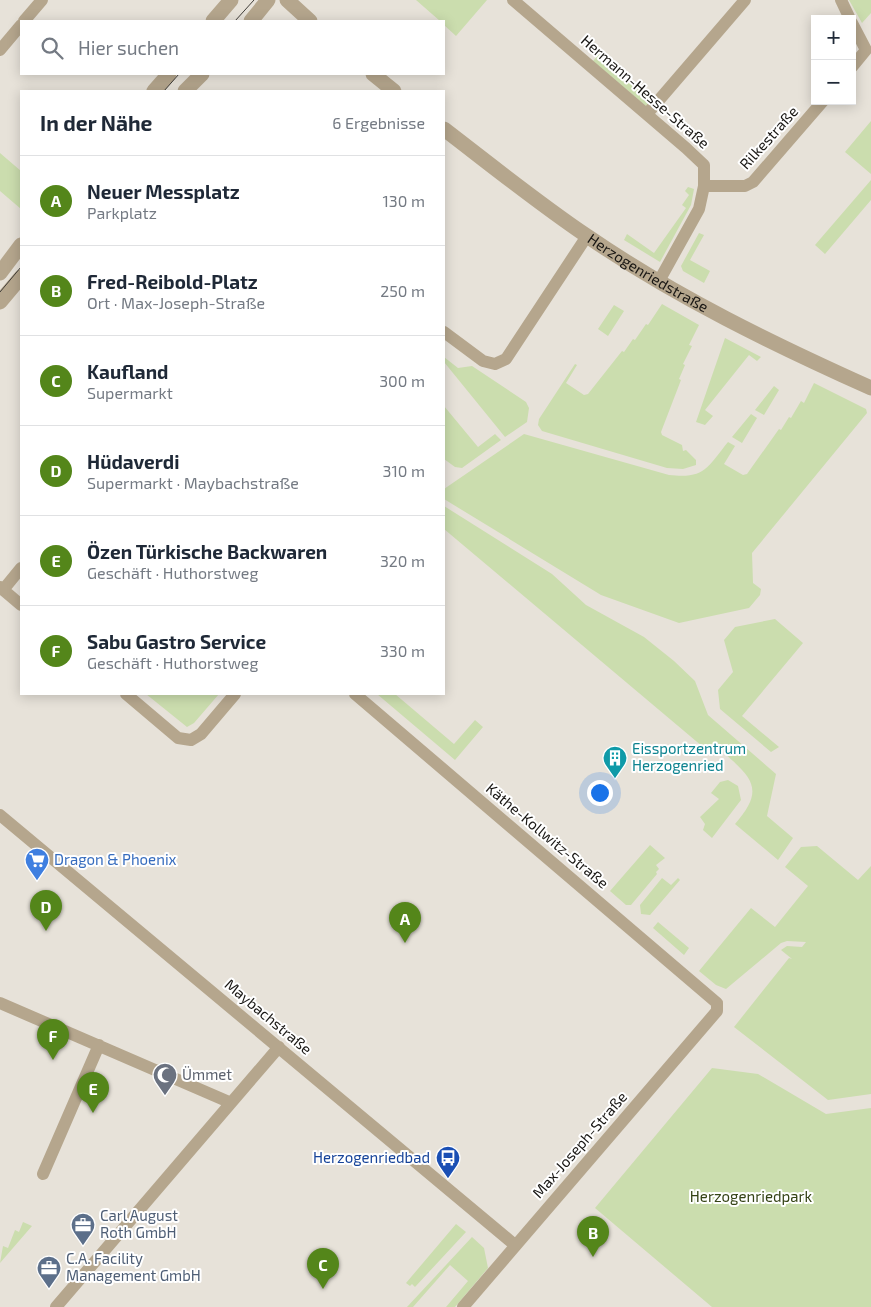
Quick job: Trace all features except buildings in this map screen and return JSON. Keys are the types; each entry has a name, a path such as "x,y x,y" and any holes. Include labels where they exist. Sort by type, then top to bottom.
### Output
{"street":[{"path":"25,20 42,0"},
{"path":"214,20 231,0"},
{"path":"251,20 268,0"},
{"path":"286,0 309,20"},
{"name":"Hermann-Hesse-Straße","path":"513,0 704,165 704,186 699,208 659,281"},
{"path":"647,114 746,0"},
{"path":"841,0 848,15"},
{"path":"0,50 20,26"},
{"path":"856,31 866,50 856,61"},
{"path":"155,90 168,75"},
{"path":"185,90 201,75"},
{"path":"374,75 393,90"},
{"name":"Rilkestraße","path":"704,186 745,186 753,182 819,105"},
{"name":"Herzogenriedstraße","path":"445,130 587,236 659,281 773,343 871,388"},
{"path":"445,333 483,362 495,364 506,359 587,236"},
{"path":"0,273 20,246"},
{"path":"0,302 20,278"},
{"path":"20,569 1,588 20,604"},
{"path":"127,695 178,738 191,740 201,734 234,695"},
{"name":"Käthe-Kollwitz-Straße","path":"356,695 718,1003"},
{"name":"Maybachstraße","path":"0,815 516,1245"},
{"path":"0,1003 229,1102"},
{"name":"Max-Joseph-Straße","path":"463,1307 717,1011 718,1003"},
{"path":"43,1174 99,1045"},
{"path":"56,1307 229,1102 279,1047"}],"green space":[{"path":"416,0 487,0 456,36 445,26 445,20 439,20"},
{"path":"849,0 871,0 871,13 862,23"},
{"path":"599,54 654,101 648,108 593,61"},
{"path":"871,121 871,174 845,152"},
{"path":"0,153 20,170 20,208 0,191"},
{"path":"871,180 871,200 825,254 815,245"},
{"path":"688,187 694,189 691,205 660,262 624,240 627,234 654,253 686,208 682,205 689,195 685,191"},
{"path":"699,233 704,235 690,260 710,271 704,283 683,271 681,266"},
{"path":"662,304 699,325 689,345 692,346 683,364 685,365 679,379 681,380 661,432 662,435 682,445 683,451 686,450 696,460 696,465 683,469 667,468 542,431 538,425 539,419 575,364 577,365 566,383 584,395 588,394 622,351 624,352 633,339 635,340 646,324 648,325"},
{"path":"614,305 624,311 608,336 598,329"},
{"path":"725,338 761,357 757,361 749,355 705,410 713,416 705,425 696,422"},
{"path":"445,358 458,368 472,366 526,402 529,408 527,422 505,437 445,363"},
{"path":"814,383 866,409 867,413 752,553 753,583 761,589 760,595 749,608 679,623 601,595 445,500 445,488 524,434 669,475 681,476 704,470 728,442 735,446 724,464 743,475 747,474 779,429 781,430 789,417 791,418 801,401 804,403"},
{"path":"774,386 779,390 764,415 755,410"},
{"path":"445,407 478,447 495,434 501,440 462,468 455,467 445,460"},
{"path":"751,414 757,418 742,443 732,437"},
{"path":"445,507 552,574 586,605 644,637 695,681 708,715 776,774 767,816 793,838 778,860 735,824 750,803 752,786 749,778 725,754 727,751 717,743 709,752 445,530"},
{"path":"775,619 803,643 742,716 779,747 771,752 720,709 718,690 733,672 724,640 735,627"},
{"path":"147,695 218,695 194,723 187,727"},
{"path":"378,695 396,695 454,744 475,720 483,727 455,760"},
{"path":"728,780 738,786 741,800 712,838 703,830 705,824 700,817 719,799 711,793 720,782"},
{"path":"650,845 665,858 656,865 659,869 656,872 657,874 631,905 626,905 610,891"},
{"path":"817,846 858,880 871,866 871,1094 828,1100 734,1027 789,958 792,959 781,950 787,946 802,947 806,942 787,941 781,943 726,989 716,985 699,971 751,908 775,927 808,886 785,867 801,847"},
{"path":"662,878 671,885 678,878 680,880 650,915 641,914 640,905"},
{"path":"658,922 689,948 684,955 653,928"},
{"name":"Herzogenriedpark","path":"712,1068 758,1074 826,1114 871,1108 871,1307 712,1307 595,1208"},
{"path":"23,1222 32,1226 0,1263 3,1246 8,1248 15,1230 19,1232"},
{"path":"456,1224 466,1232 415,1287 412,1284 410,1286 406,1283"},
{"path":"472,1237 484,1248 488,1268 455,1307 446,1307 468,1281 450,1265 413,1307 407,1307"}],"tram line":[{"path":"236,20 254,0"},
{"path":"165,90 178,75"},
{"path":"0,292 20,268"}],"place":[{"name":"Eissportzentrum Herzogenried","path":"615,779"},
{"name":"Dragon & Phoenix","path":"37,881"},
{"name":"Hüdaverdi","path":"46,931"},
{"name":"Neuer Messplatz","path":"405,943"},
{"name":"Sabu Gastro Service","path":"53,1060"},
{"name":"Ümmet","path":"165,1096"},
{"name":"Özen Türkische Backwaren","path":"93,1113"},
{"name":"Herzogenriedbad","path":"448,1179"},
{"name":"Carl August Roth GmbH","path":"83,1246"},
{"name":"Fred-Reibold-Platz","path":"593,1257"},
{"name":"C.A. Facility Management GmbH","path":"49,1289"},
{"name":"Kaufland","path":"323,1289"}]}
